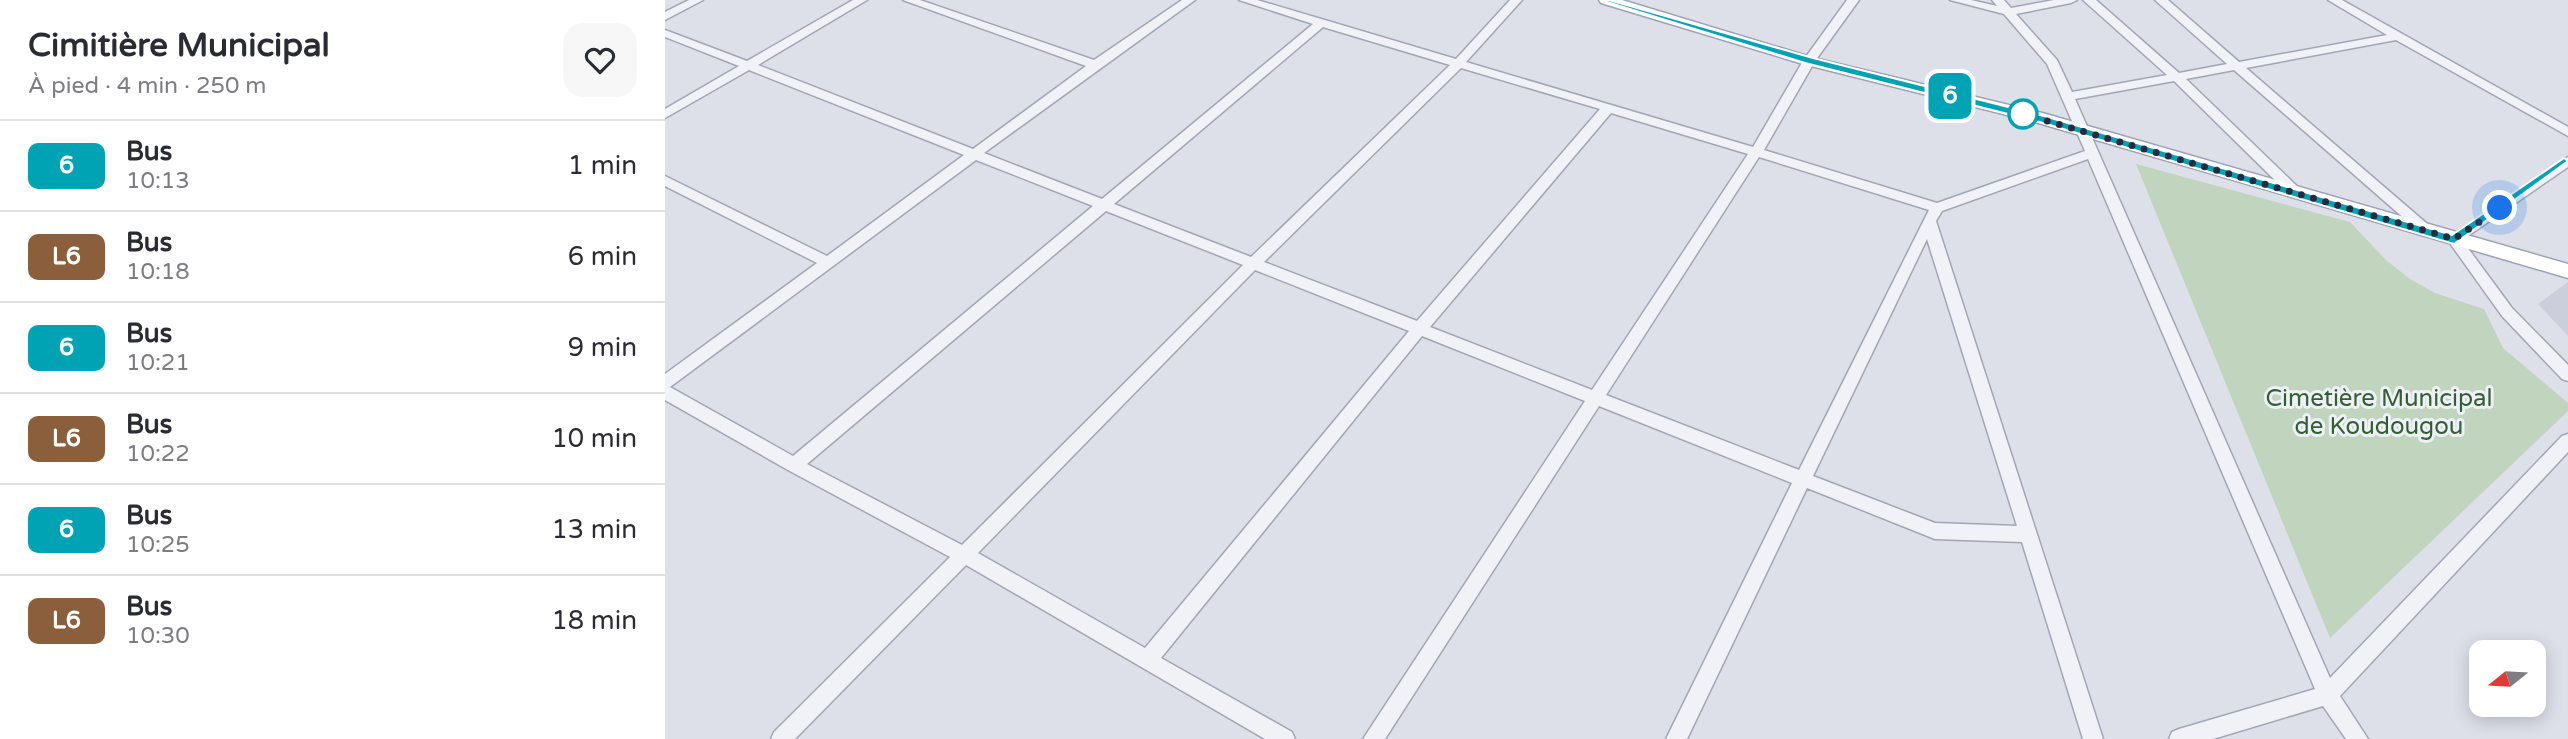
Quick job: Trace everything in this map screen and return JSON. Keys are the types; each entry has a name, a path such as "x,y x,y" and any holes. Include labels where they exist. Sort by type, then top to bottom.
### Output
{"main road":[{"path":"1606,0 1809,61 2083,131 2568,271"}],"street":[{"path":"665,17 697,0"},
{"path":"665,114 861,0"},
{"path":"909,0 1095,65"},
{"path":"1189,0 1095,65 827,262 666,391 795,465 964,555 1285,739"},
{"path":"1245,0 1457,65 1757,151 1933,215 2092,153"},
{"path":"781,739 1254,263 1457,65 1517,0"},
{"path":"1373,739 1757,151 1809,61 1853,0"},
{"path":"1956,0 2010,12 2071,0"},
{"path":"1998,0 2053,63 2327,695 2357,735"},
{"path":"2089,0 2177,77 2297,194"},
{"path":"2161,0 2427,232"},
{"path":"2334,0 2568,132"},
{"path":"795,465 1321,23"},
{"path":"665,33 1107,204 1935,531 2028,534"},
{"path":"2068,97 2397,36"},
{"path":"1147,660 1420,328 1607,109"},
{"path":"2568,161 2454,239 2507,312 2568,375"},
{"path":"665,180 827,262"},
{"path":"1675,739 1933,215"},
{"path":"1933,215 2028,534 2093,739"},
{"path":"2179,739 2327,695 2568,441"}],"shaded area":[{"path":"2568,282 2568,336 2538,304"}],"green space":[{"name":"Cimetière Municipal de Koudougou","path":"2136,164 2350,222 2387,261 2410,279 2435,293 2484,309 2503,348 2568,403 2568,411 2330,638"}],"bus line":[{"name":"6","path":"1606,0 1809,61 2040,118 2454,239 2568,161"}],"route":[{"path":"2023,114 2454,239 2500,208"}]}
